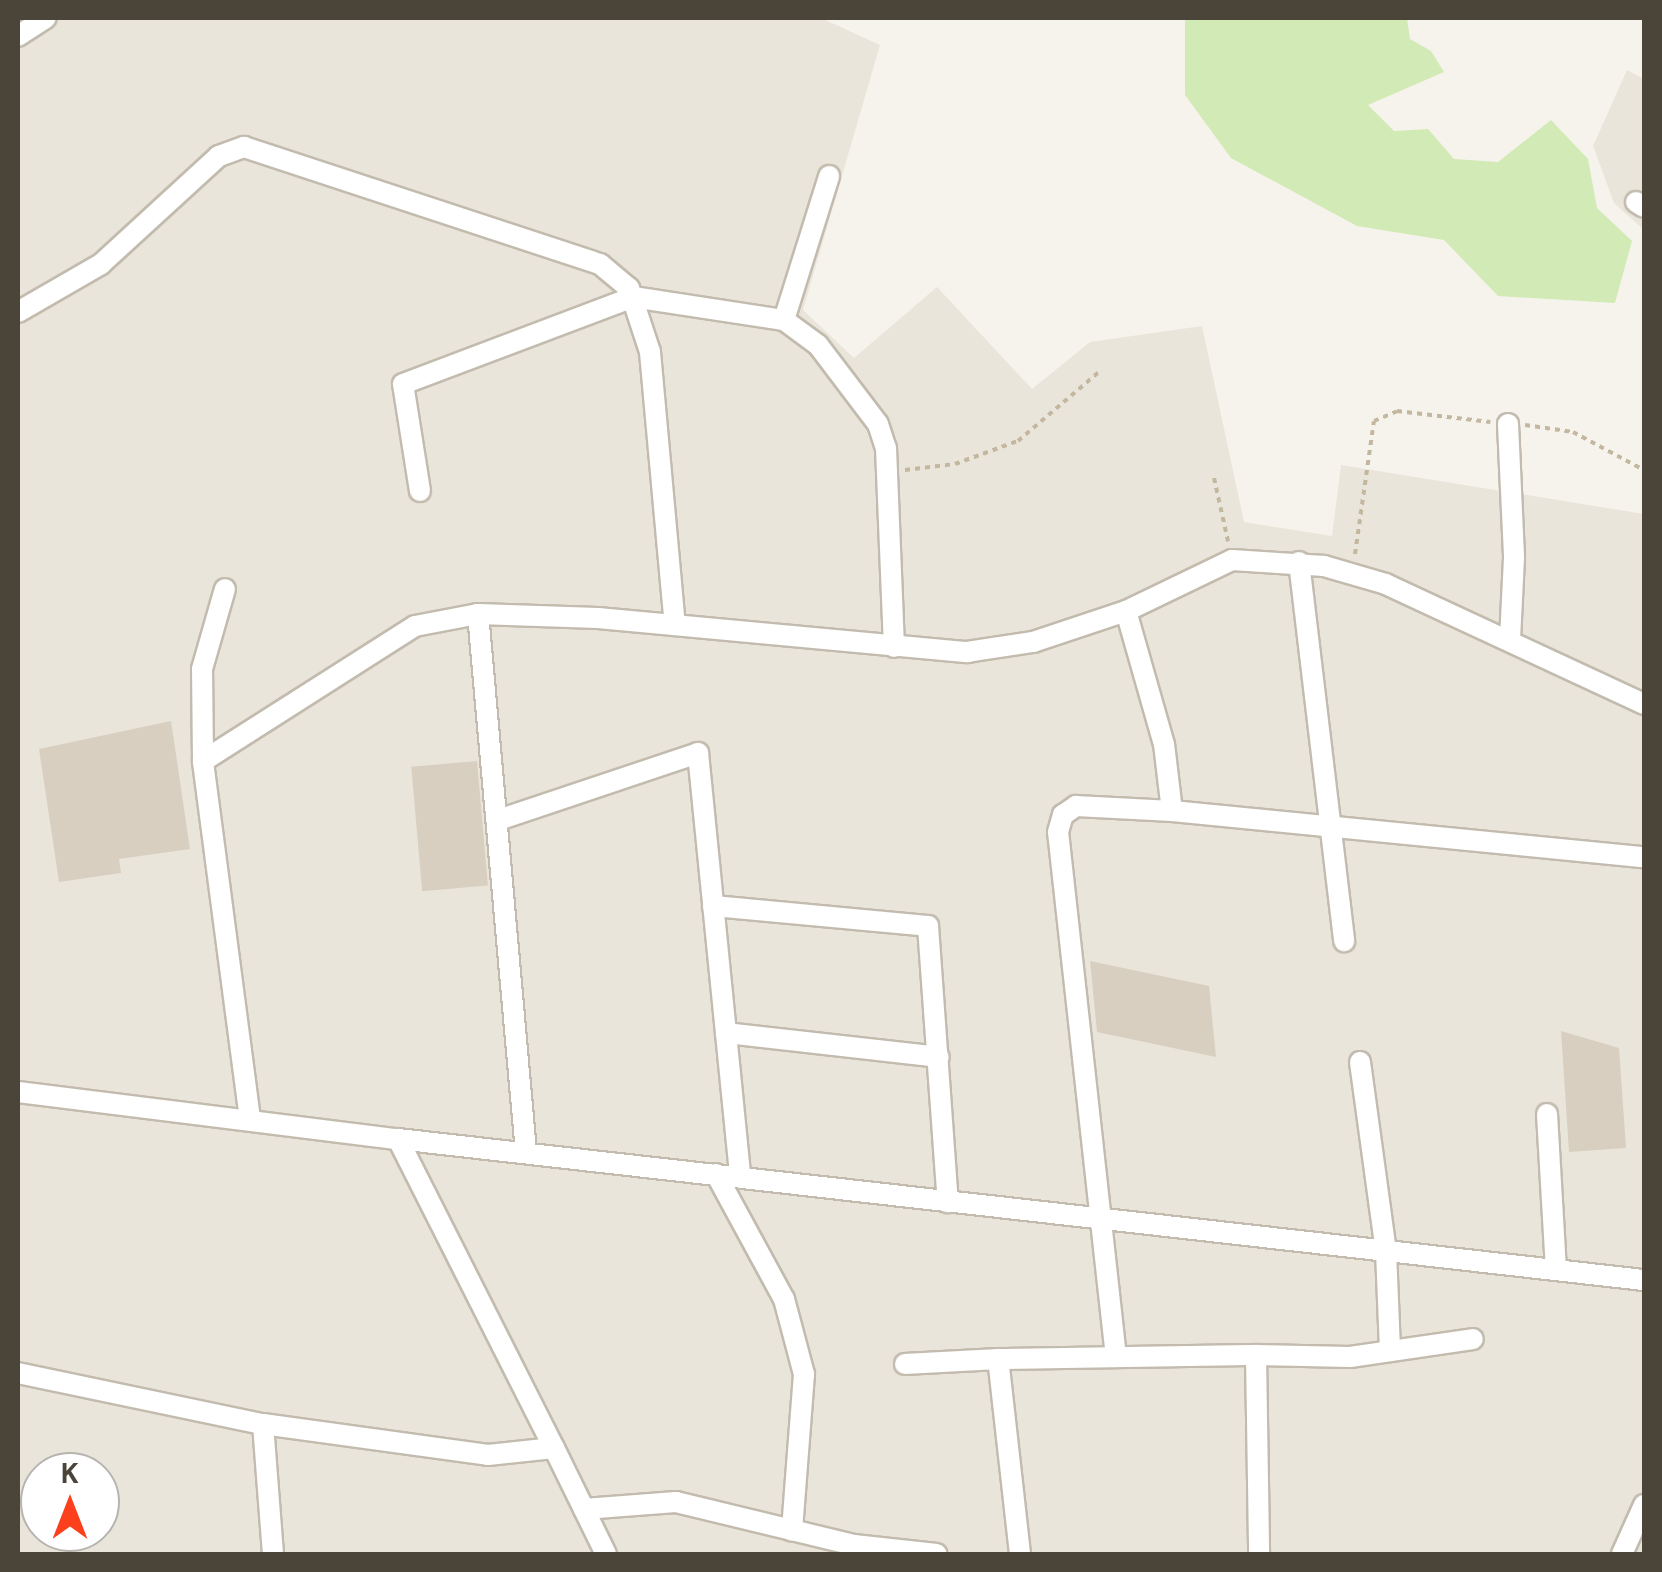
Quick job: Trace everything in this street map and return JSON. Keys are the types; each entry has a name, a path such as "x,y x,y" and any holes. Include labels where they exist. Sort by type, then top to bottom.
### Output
{"street":[{"path":"18,36 46,18"},
{"path":"18,312 101,264 219,156 244,147 600,264 633,297 653,372 675,625"},
{"path":"784,320 829,176"},
{"path":"420,491 403,384 633,297 784,320 818,344 878,424 890,471 894,647"},
{"path":"1508,424 1514,558 1510,640"},
{"path":"203,761 415,626 478,614 675,625 894,647 1004,649 1126,610 1232,560 1299,562 1353,573 1510,640 1644,704"},
{"path":"1299,562 1344,940"},
{"path":"225,590 202,670 203,761 250,1119"},
{"path":"1126,610 1164,744 1172,811"},
{"path":"478,614 526,1152"},
{"path":"498,820 698,753 740,1177"},
{"path":"1116,1357 1076,1028 1059,823 1068,810 1085,805 1172,811 1644,857"},
{"path":"713,906 928,926 948,1202"},
{"path":"726,1033 939,1057"},
{"path":"1360,1062 1386,1251 1390,1351"},
{"path":"18,1092 1102,1222 1644,1280"},
{"path":"1547,1114 1556,1270"},
{"path":"398,1139 606,1554"},
{"path":"716,1174 784,1299 804,1374 792,1532"},
{"path":"905,1364 1390,1351 1473,1339"},
{"path":"1256,1355 1260,1554"},
{"path":"998,1360 1020,1554"},
{"path":"18,1372 263,1424 488,1455 554,1448"},
{"path":"263,1424 273,1554"},
{"path":"584,1509 676,1502 792,1532 937,1554"},
{"path":"1622,1554 1644,1505"}],"path":[{"path":"890,471 955,464 1018,442 1101,370"},
{"path":"1353,573 1374,420 1397,411 1573,432 1644,470"},
{"path":"1214,478 1232,560"}],"shaded area":[{"path":"18,18 821,18 880,45 803,310 854,358 937,287 1032,389 1090,342 1202,326 1244,522 1332,536 1341,465 1644,514 1644,1554 18,1554"},
{"path":"1627,70 1644,79 1644,230 1614,203 1593,146"}],"green space":[{"path":"1185,18 1407,18 1410,39 1431,51 1444,72 1368,105 1394,131 1428,129 1454,159 1498,162 1551,120 1588,159 1597,208 1632,241 1615,303 1498,296 1444,240 1357,226 1231,158 1185,95"}],"building":[{"path":"171,721 190,849 119,859 121,873 59,882 39,749"},
{"path":"477,761 488,886 422,891 411,767"},
{"path":"1090,961 1209,986 1216,1057 1097,1032"},
{"path":"1561,1031 1619,1048 1626,1148 1569,1152"}]}
